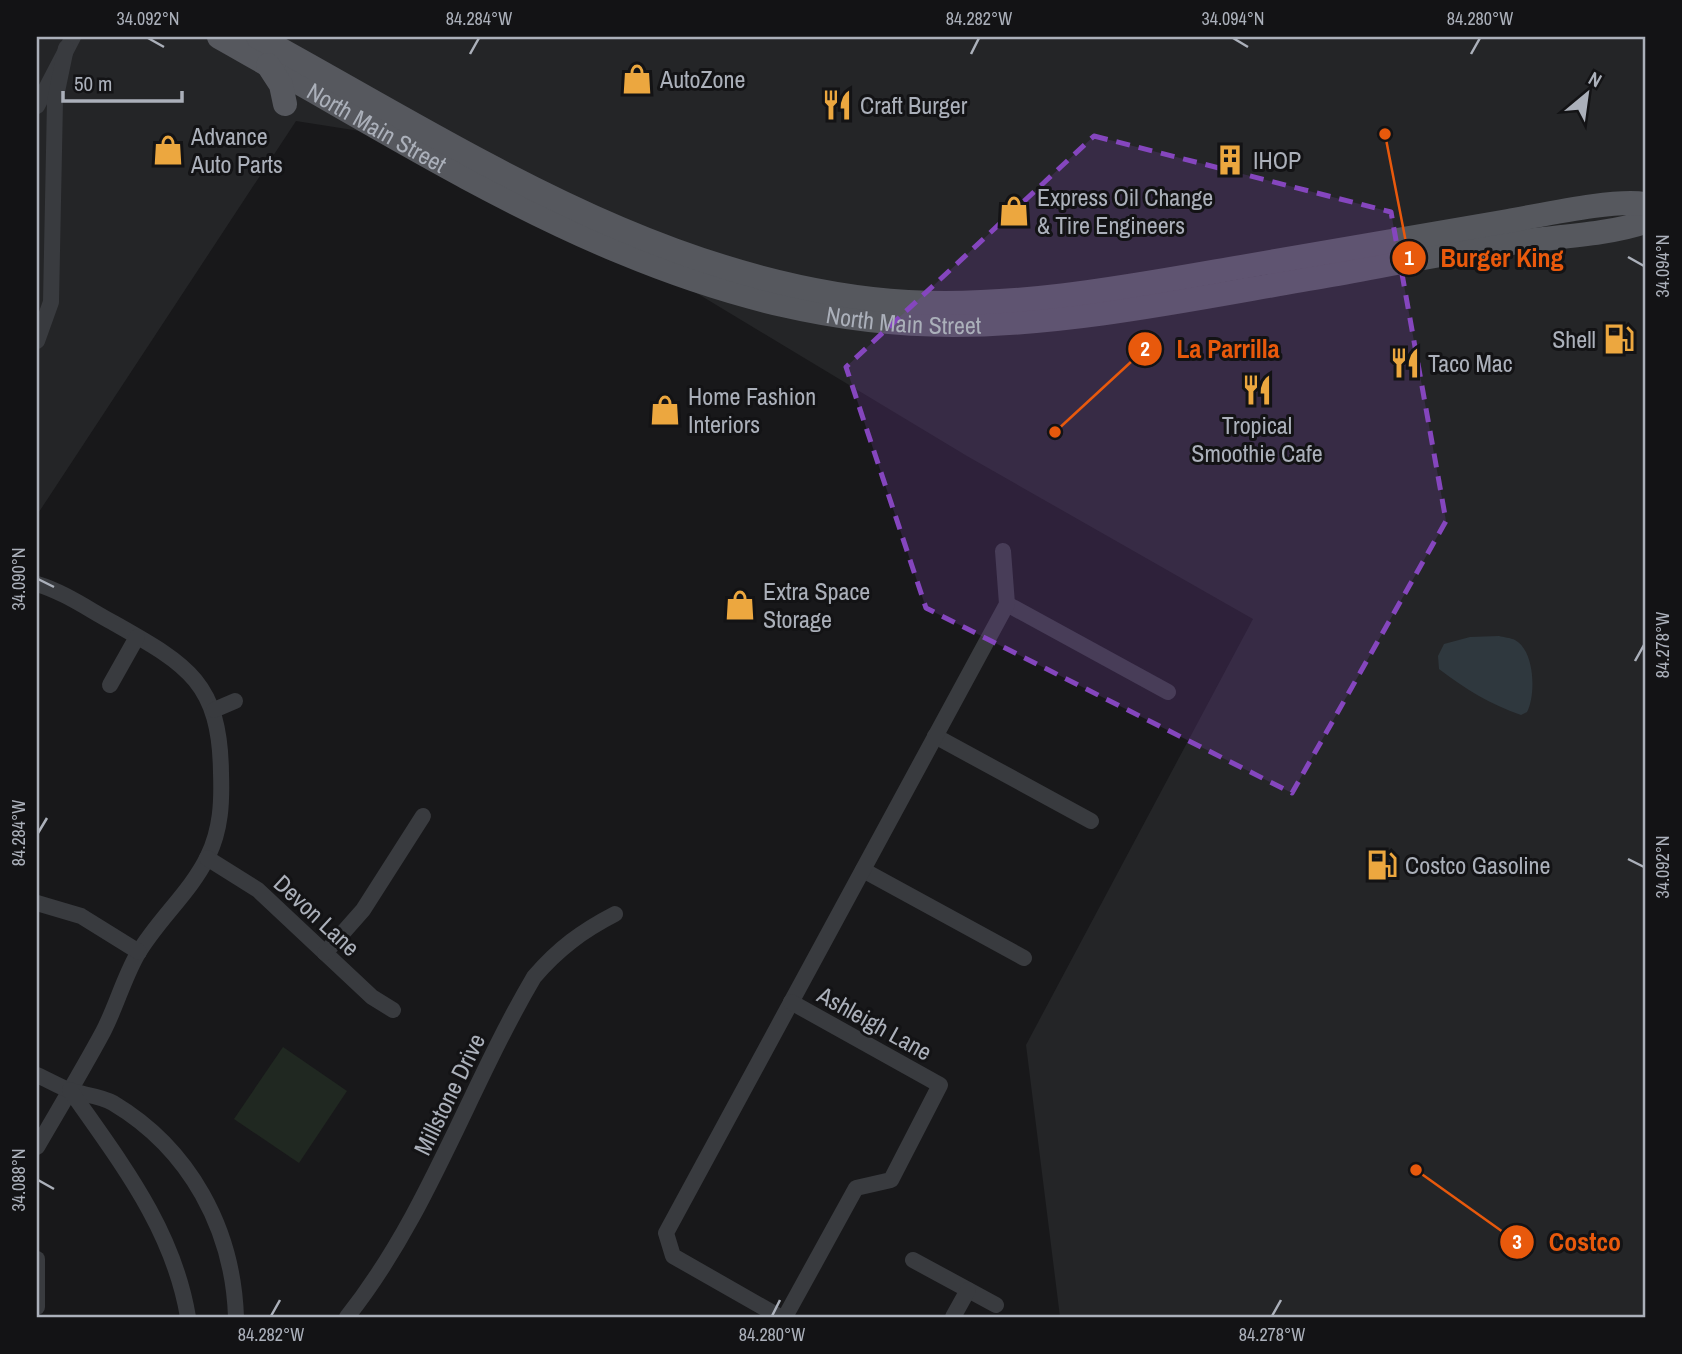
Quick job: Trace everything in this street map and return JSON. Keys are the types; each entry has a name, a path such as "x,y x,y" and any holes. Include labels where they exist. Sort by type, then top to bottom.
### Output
{"main road":[{"name":"North Main Street","path":"219,37 533,213 616,252 666,272 755,299 869,319 951,325 1061,317 1216,295 1645,222"},
{"name":"North Main Street","path":"258,37 543,193 622,232 737,271 878,299 965,303 1029,298 1211,272 1543,215 1645,204"},
{"path":"265,62 281,85 285,104"}],"street":[{"path":"37,106 70,42"},
{"path":"37,341 51,302 55,101 70,42"},
{"path":"1003,551 1007,604 1168,692"},
{"path":"37,584 52,589 137,637 187,669 203,688 214,710 221,741 222,805 218,832 207,858 139,952 116,995 104,1029 37,1147"},
{"name":"Ashleigh Lane","path":"791,1003 940,1085 891,1180 856,1188 783,1317 673,1256 666,1233 1007,604"},
{"path":"110,685 137,637"},
{"path":"214,710 235,701"},
{"path":"935,736 1091,821"},
{"path":"324,953 363,910 423,816"},
{"name":"Devon Lane","path":"207,858 258,890 372,997 393,1010"},
{"path":"863,870 1024,958"},
{"path":"37,904 81,916 139,952"},
{"name":"Millstone Drive","path":"346,1317 399,1241 445,1156 534,977 555,953 581,932 615,915"},
{"path":"37,1075 70,1090 110,1101 155,1134 189,1174 219,1223 235,1278 236,1317"},
{"path":"70,1090 133,1178 158,1223 175,1265 188,1317"},
{"path":"37,1259 37,1307"},
{"path":"913,1260 996,1305"},
{"path":"953,1317 968,1290"}],"highlighted area":[{"path":"1094,136 1391,212 1446,521 1292,793 926,608 846,367"}],"shaded area":[{"path":"37,37 1645,37 1645,1317 1060,1317 1026,1045 1253,619 967,456 597,233 417,140 296,121 37,515"},
{"path":"1499,636 1515,640 1522,646 1530,663 1532,695 1527,712 1521,715 1478,695 1439,669 1438,656 1444,644 1470,637"},
{"path":"283,1047 347,1091 299,1163 234,1119"}],"place":[{"name":"AutoZone","path":"637,79"},
{"name":"Craft Burger","path":"837,105"},
{"name":"Burger King","path":"1385,134"},
{"name":"Advance Auto Parts","path":"168,150"},
{"name":"IHOP","path":"1230,160"},
{"name":"Express Oil Change & Tire Engineers","path":"1014,211"},
{"name":"Shell","path":"1619,339"},
{"name":"Taco Mac","path":"1405,363"},
{"name":"Tropical Smoothie Cafe","path":"1257,390"},
{"name":"Home Fashion Interiors","path":"665,410"},
{"name":"La Parrilla","path":"1055,432"},
{"name":"Extra Space Storage","path":"740,605"},
{"name":"Costco Gasoline","path":"1382,865"},
{"name":"Costco","path":"1416,1170"}]}
